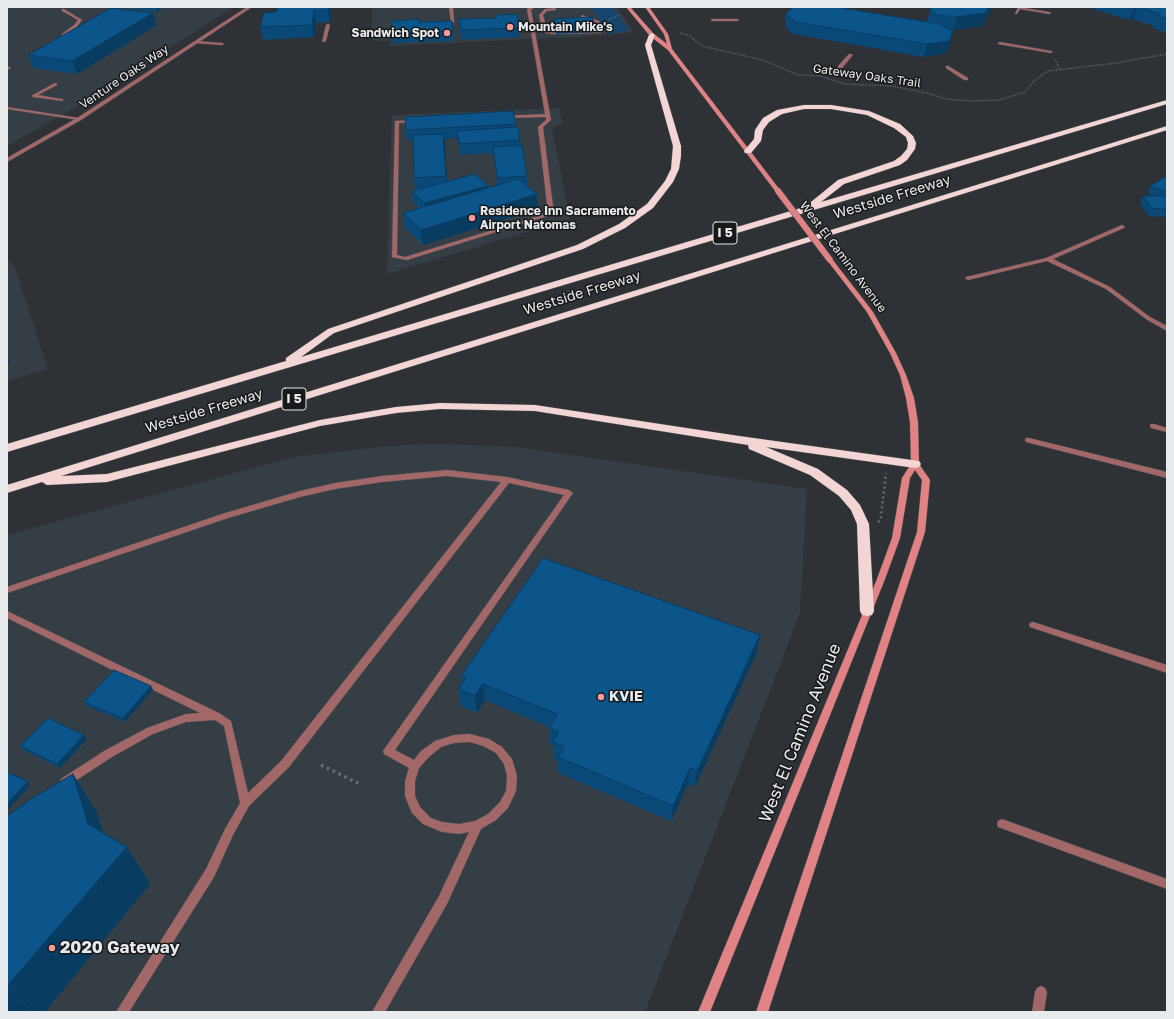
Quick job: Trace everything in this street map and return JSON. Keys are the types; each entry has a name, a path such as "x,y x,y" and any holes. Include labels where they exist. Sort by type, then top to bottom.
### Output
{"highway":[{"path":"283,366 331,331 580,247 622,226 650,206 660,196 669,182 675,169 677,156 677,146 648,45 652,35"},
{"name":"Westside Freeway","path":"7,448 1167,102"},
{"path":"748,151 758,139 759,130 766,120 780,112 804,107 831,107 869,113 897,126 909,136 912,143 911,149 904,158 897,163 841,182 810,208"},
{"name":"Westside Freeway","path":"7,489 1167,128"},
{"path":"29,482 107,478 320,423 396,410 440,406 535,408 739,440 915,464"},
{"path":"739,440 814,472 843,493 856,508 863,524 867,611"}],"main road":[{"name":"West El Camino Avenue","path":"628,7 652,35 670,49 870,312 893,353 903,375 910,398 914,422 915,464 906,478 896,538 881,579 704,1012"},
{"name":"West El Camino Avenue","path":"647,7 666,34 670,49"},
{"path":"762,1012 921,532 926,480 915,464"}],"street":[{"name":"Venture Oaks Way","path":"7,160 80,119 250,7"},
{"path":"451,7 453,22"},
{"path":"421,121 397,122 394,256 404,259 551,214 540,127 549,120 528,10 533,7"},
{"path":"1016,13 1019,8 1049,13"},
{"path":"555,9 544,11 541,15 546,32 600,32 601,27 598,22 582,16"},
{"path":"59,38 73,29 80,20 63,10"},
{"path":"712,20 737,20"},
{"path":"324,41 328,25"},
{"path":"196,42 222,44"},
{"path":"1000,43 1051,52"},
{"path":"840,67 851,55"},
{"path":"948,67 966,79"},
{"path":"55,84 33,96 61,100"},
{"path":"7,108 80,119"},
{"path":"7,112 14,109"},
{"path":"501,117 548,115"},
{"path":"968,278 1048,258 1122,227"},
{"path":"1048,258 1108,288 1148,318 1167,329"},
{"path":"1154,426 1167,430"},
{"path":"1029,440 1167,475"},
{"path":"7,590 225,516 314,491 382,479 447,474 507,480 570,493 388,751 415,766"},
{"path":"122,1012 210,873 229,832 245,803 285,764 507,480"},
{"path":"7,614 216,716 228,724 245,803"},
{"path":"1033,625 1167,669"},
{"path":"59,787 98,761 150,730 186,718 216,716"},
{"path":"470,738 486,742 499,750 508,762 512,776 511,791 504,805 492,817 477,826 459,829 442,827 427,821 416,810 410,796 410,781 415,766 425,754 438,744 454,739 470,738"},
{"path":"1002,824 1167,884"},
{"path":"378,1012 443,900 477,826"},
{"path":"1038,1012 1041,992"}],"path":[{"name":"Gateway Oaks Trail","path":"680,33 690,36 706,47 763,60 798,75 820,76 845,84 892,86 931,94 945,99 971,101 999,100 1025,92 1034,81 1048,71 1116,63 1167,54"},
{"path":"877,522 880,521 886,480"},
{"path":"321,765 362,785"}],"shaded area":[{"path":"7,7 234,7 73,109 7,146"},
{"path":"372,7 616,7 634,32 608,35 390,46 390,41 372,41"},
{"path":"589,7 613,7 629,31 608,34 592,8"},
{"path":"559,108 563,123 552,128 570,219 387,274 392,115"},
{"path":"7,260 14,265 48,369 7,381"},
{"path":"435,444 516,447 807,489 800,613 645,1012 7,1012 7,535 294,457 387,446"}],"building":[{"path":"278,7 329,7 328,10 314,11 312,25 260,27 264,13 276,12"},
{"path":"793,7 836,7 940,24 953,31 949,41 927,44 795,22 786,14"},
{"path":"932,7 989,7 985,13 956,17 938,15 930,10"},
{"path":"1138,7 1167,7 1167,19 1157,16 1161,14"},
{"path":"111,8 153,13 72,61 28,55"},
{"path":"517,14 520,28 461,30 459,19 496,18 496,15"},
{"path":"592,17 595,25 556,27 554,19"},
{"path":"419,19 419,22 452,21 453,31 392,34 392,21"},
{"path":"513,111 516,124 406,130 405,117"},
{"path":"518,127 520,140 459,144 457,131"},
{"name":"Residence Inn Sacramento Airport Natomas","path":"443,134 446,176 414,178 413,135"},
{"name":"Residence Inn Sacramento Airport Natomas","path":"522,145 527,176 497,178 493,147"},
{"path":"475,174 488,186 424,203 412,191"},
{"path":"1165,177 1167,178 1167,192 1150,186"},
{"path":"518,179 537,194 421,230 403,213"},
{"path":"1143,196 1167,196 1167,209 1152,208"},
{"name":"KVIE","path":"543,558 760,635 697,771 690,768 673,806 558,757 564,746 553,742 559,732 549,728 557,714 483,684 475,696 458,689 466,678 461,676"},
{"path":"114,670 151,686 123,718 84,702"},
{"path":"48,718 84,735 57,764 20,746"},
{"path":"7,772 28,781 7,804"},
{"path":"73,774 88,824 127,847 8,985 7,816 34,797"}],"place":[{"name":"Mountain Mike's","path":"510,27"},
{"name":"Sandwich Spot","path":"447,33"},
{"name":"Residence Inn Sacramento Airport Natomas","path":"472,218"},
{"name":"KVIE","path":"601,697"},
{"name":"2020 Gateway","path":"52,948"}]}
